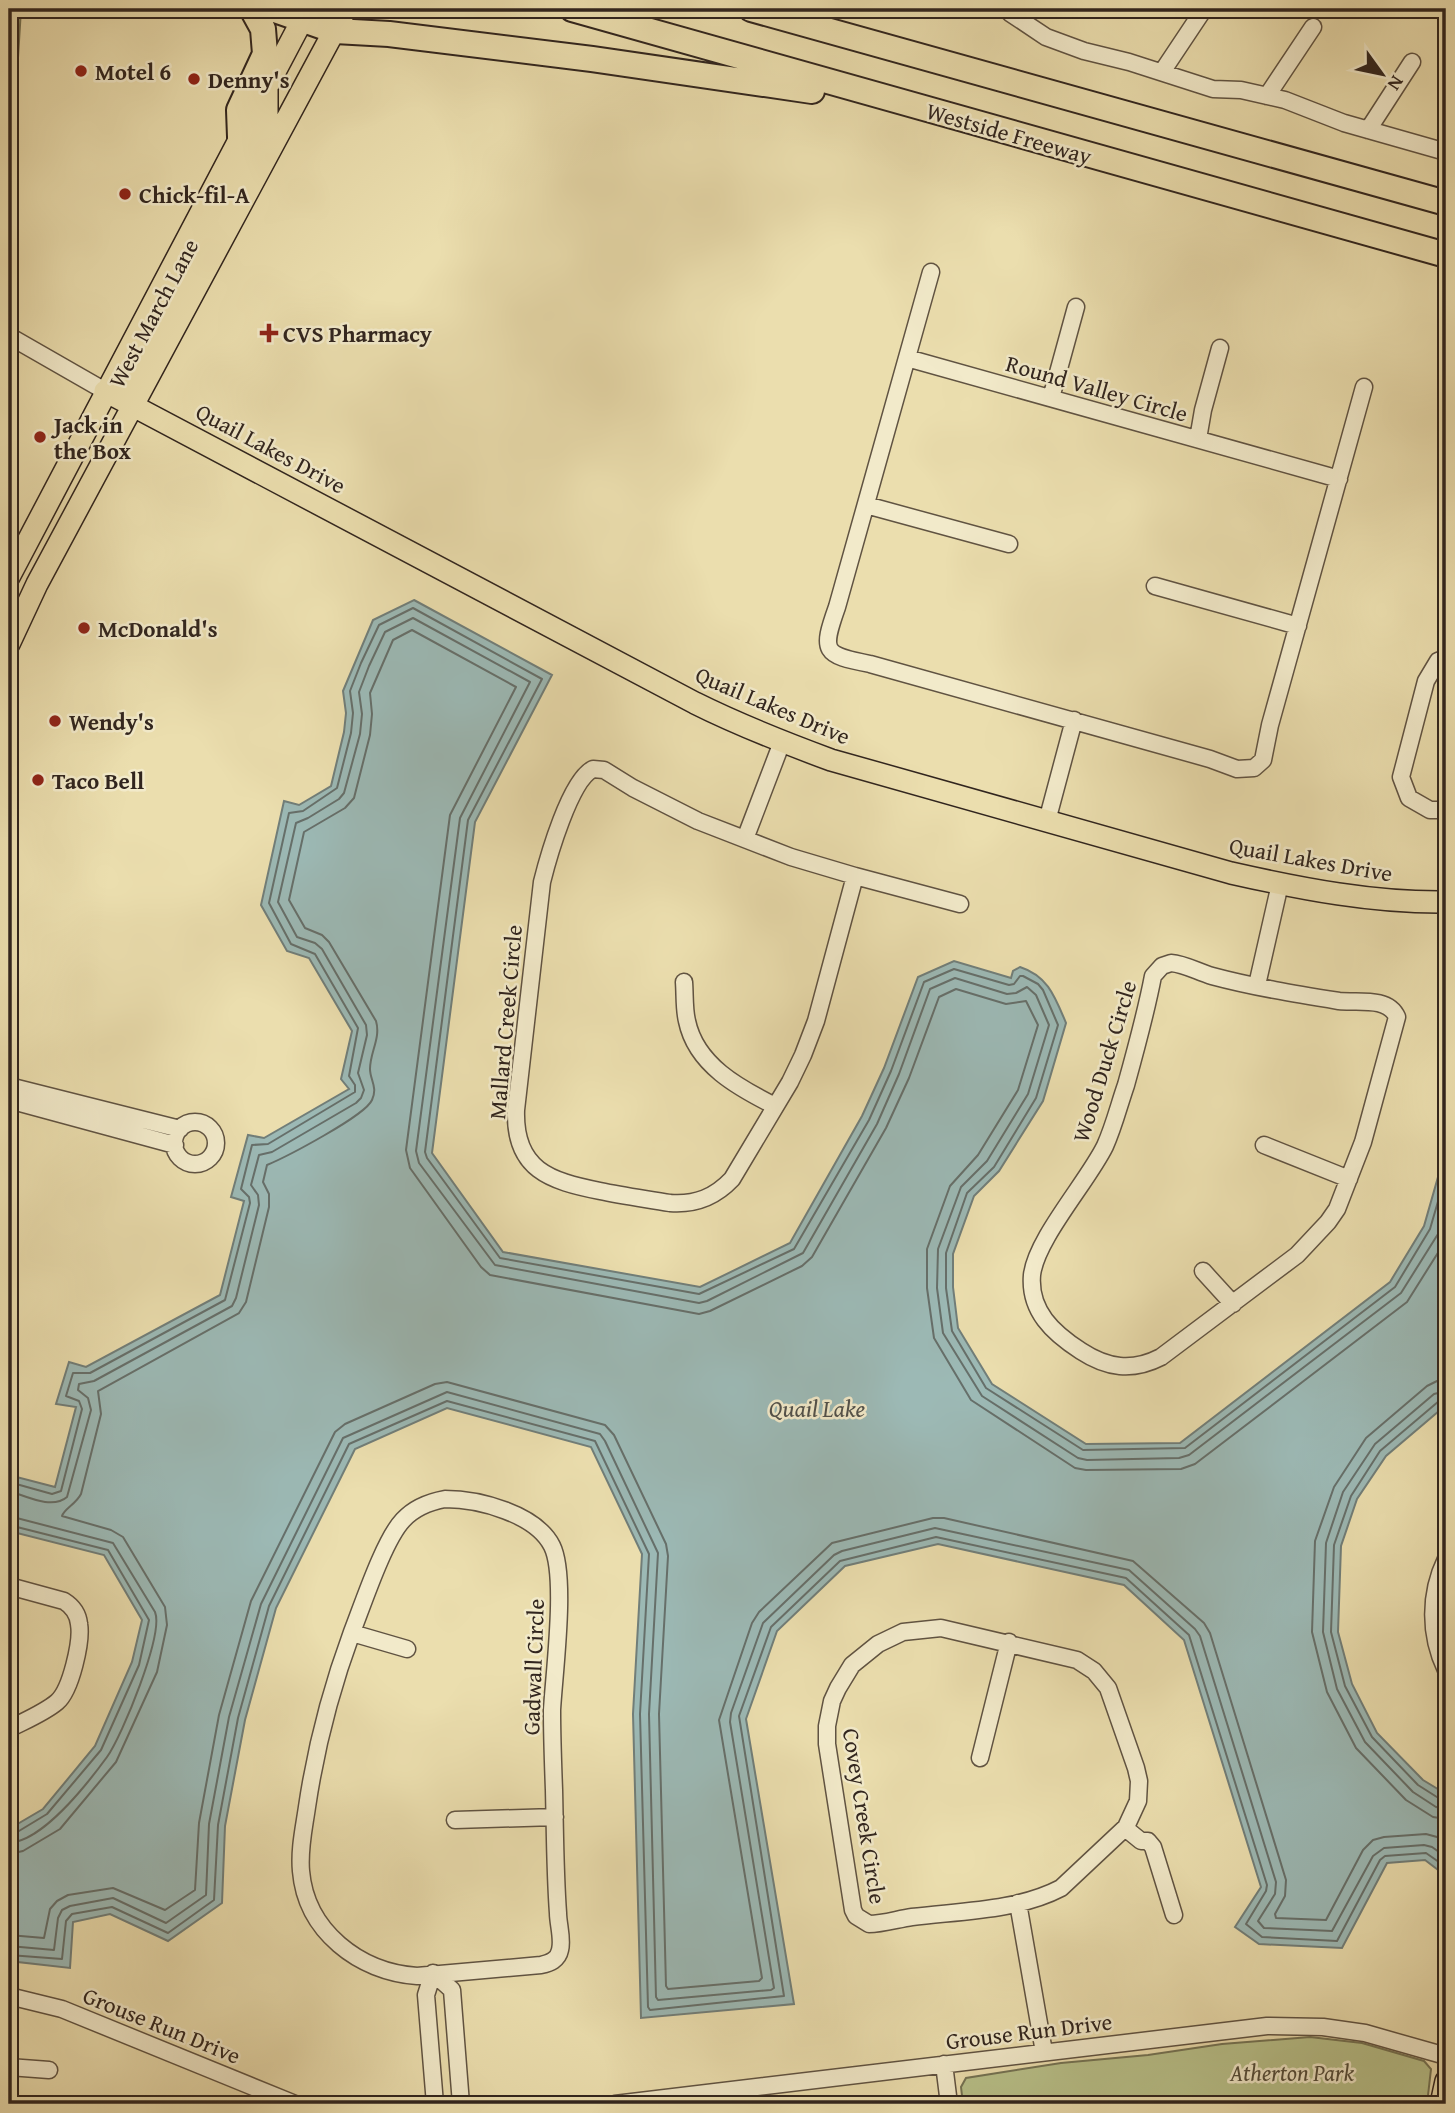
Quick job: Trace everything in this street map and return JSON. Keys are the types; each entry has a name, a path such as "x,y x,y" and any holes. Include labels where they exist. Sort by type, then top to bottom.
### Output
{"highway":[{"path":"240,138 239,110 265,54 263,29 252,9"},
{"path":"272,9 305,14 335,31 389,34 592,59 920,108"},
{"name":"Westside Freeway","path":"572,9 1446,255"},
{"path":"751,9 1446,203"},
{"path":"805,9 828,18 857,39"}],"main road":[{"name":"West March Lane","path":"9,645 37,584 346,9"},
{"name":"West March Lane","path":"9,577 305,14"},
{"path":"134,404 128,391 129,380 267,119 267,85"},
{"name":"Quail Lakes Drive","path":"105,391 695,703 782,742 831,760 1280,884 1401,902 1446,902"},
{"path":"1441,2104 1446,2081"}],"street":[{"path":"1008,9 1046,37 1084,51 1213,89 1241,90 1285,100 1344,123 1446,152"},
{"path":"1162,72 1204,9"},
{"path":"1267,96 1313,27"},
{"path":"1368,130 1412,62"},
{"path":"931,272 827,634 829,648 834,654 1210,758 1237,769 1254,768 1263,760 1270,724 1364,387"},
{"path":"1051,398 1076,307"},
{"path":"9,336 105,391"},
{"path":"1198,439 1220,348"},
{"name":"Round Valley Circle","path":"907,358 1339,479"},
{"path":"866,505 1009,544"},
{"path":"1155,586 1298,626"},
{"path":"1446,658 1438,661 1426,681 1401,777 1409,798 1430,810 1446,810"},
{"path":"1047,821 1073,720"},
{"path":"745,839 782,742"},
{"name":"Mallard Creek Circle","path":"855,876 816,1021 803,1055 733,1179 714,1195 688,1204 623,1195 553,1180 538,1169 526,1155 517,1134 516,1110 542,882 551,846 582,777 593,769 604,770 675,810 791,857 960,904"},
{"path":"1256,985 1280,884"},
{"name":"Wood Duck Circle","path":"1177,964 1212,976 1256,985 1350,1002 1382,1004 1396,1013 1392,1038 1363,1142 1337,1209 1317,1236 1297,1255 1161,1357 1142,1365 1116,1366 1099,1362 1053,1331 1038,1309 1032,1277 1038,1253 1096,1163 1113,1128 1156,971 1162,966 1177,964"},
{"path":"684,982 687,1023 702,1054 728,1079 775,1106"},
{"path":"9,1086 177,1137 9,1100"},
{"path":"1264,1145 1349,1179"},
{"path":"1203,1271 1233,1304"},
{"name":"Gadwall Circle","path":"455,1499 517,1514 532,1522 549,1540 559,1566 552,1713 561,1944 556,1958 550,1963 417,1976 400,1975 365,1963 352,1955 335,1941 313,1911 303,1885 301,1850 316,1750 330,1695 352,1633 392,1536 411,1513 435,1501 455,1499"},
{"path":"1446,1559 1435,1591 1433,1613 1434,1635 1446,1670"},
{"path":"9,1586 64,1601 70,1605 79,1625 74,1668 65,1692 57,1702 9,1729"},
{"name":"Covey Creek Circle","path":"931,1627 954,1629 1077,1660 1094,1671 1108,1688 1139,1781 1138,1801 1125,1828 1061,1888 1037,1899 875,1924 864,1923 853,1910 827,1744 829,1713 838,1688 852,1665 878,1644 903,1632 931,1627"},
{"path":"352,1633 407,1649"},
{"path":"979,1758 1009,1642"},
{"path":"455,1820 555,1817"},
{"path":"1125,1828 1153,1847 1174,1915"},
{"path":"1018,1903 1044,2052"},
{"path":"435,2104 426,1995 433,1973 452,1990 461,2104"},
{"name":"Grouse Run Drive","path":"9,1996 62,2009 295,2104"},
{"name":"Grouse Run Drive","path":"614,2104 1250,2028 1322,2027 1365,2033 1446,2056"},
{"path":"944,2064 949,2104"},
{"path":"9,2067 49,2070"}],"green space":[{"path":"9,9 21,9 9,203"},
{"name":"Atherton Park","path":"1310,2037 1362,2043 1424,2061 1431,2069 1427,2104 963,2104 961,2087 966,2078 1061,2063 1148,2055 1222,2044"}],"water":[{"name":"Quail Lake","path":"414,600 552,675 475,822 432,1153 503,1252 700,1287 790,1243 862,1116 884,1068 918,977 954,961 1011,978 1013,971 1020,967 1044,982 1054,996 1066,1023 1043,1101 999,1171 974,1196 953,1254 953,1287 958,1328 992,1384 1086,1444 1180,1443 1390,1282 1424,1226 1446,1149 1446,1405 1386,1456 1357,1499 1341,1546 1338,1632 1352,1684 1377,1733 1423,1780 1446,1794 1446,1876 1425,1860 1387,1863 1342,1948 1259,1944 1235,1927 1261,1887 1184,1640 1124,1585 938,1544 845,1566 777,1631 746,1719 794,2004 641,2018 633,1714 642,1554 591,1447 447,1408 355,1449 276,1608 245,1720 225,1826 222,1903 168,1941 110,1914 73,1922 70,1968 9,1961 9,1829 43,1809 95,1746 132,1662 142,1620 104,1555 9,1531 9,1475 55,1487 76,1407 56,1404 69,1362 86,1367 220,1295 244,1201 231,1197 248,1135 264,1138 349,1089 341,1079 352,1031 309,958 287,951 261,905 284,801 299,805 331,786 344,732 346,713 343,691 373,620"}],"place":[{"name":"Motel 6","path":"81,71"},
{"name":"Denny's","path":"194,79"},
{"name":"Chick-fil-A","path":"125,194"},
{"name":"CVS Pharmacy","path":"269,333"},
{"name":"Jack in the Box","path":"40,437"},
{"name":"McDonald's","path":"84,628"},
{"name":"Wendy's","path":"55,721"},
{"name":"Taco Bell","path":"38,780"}]}
